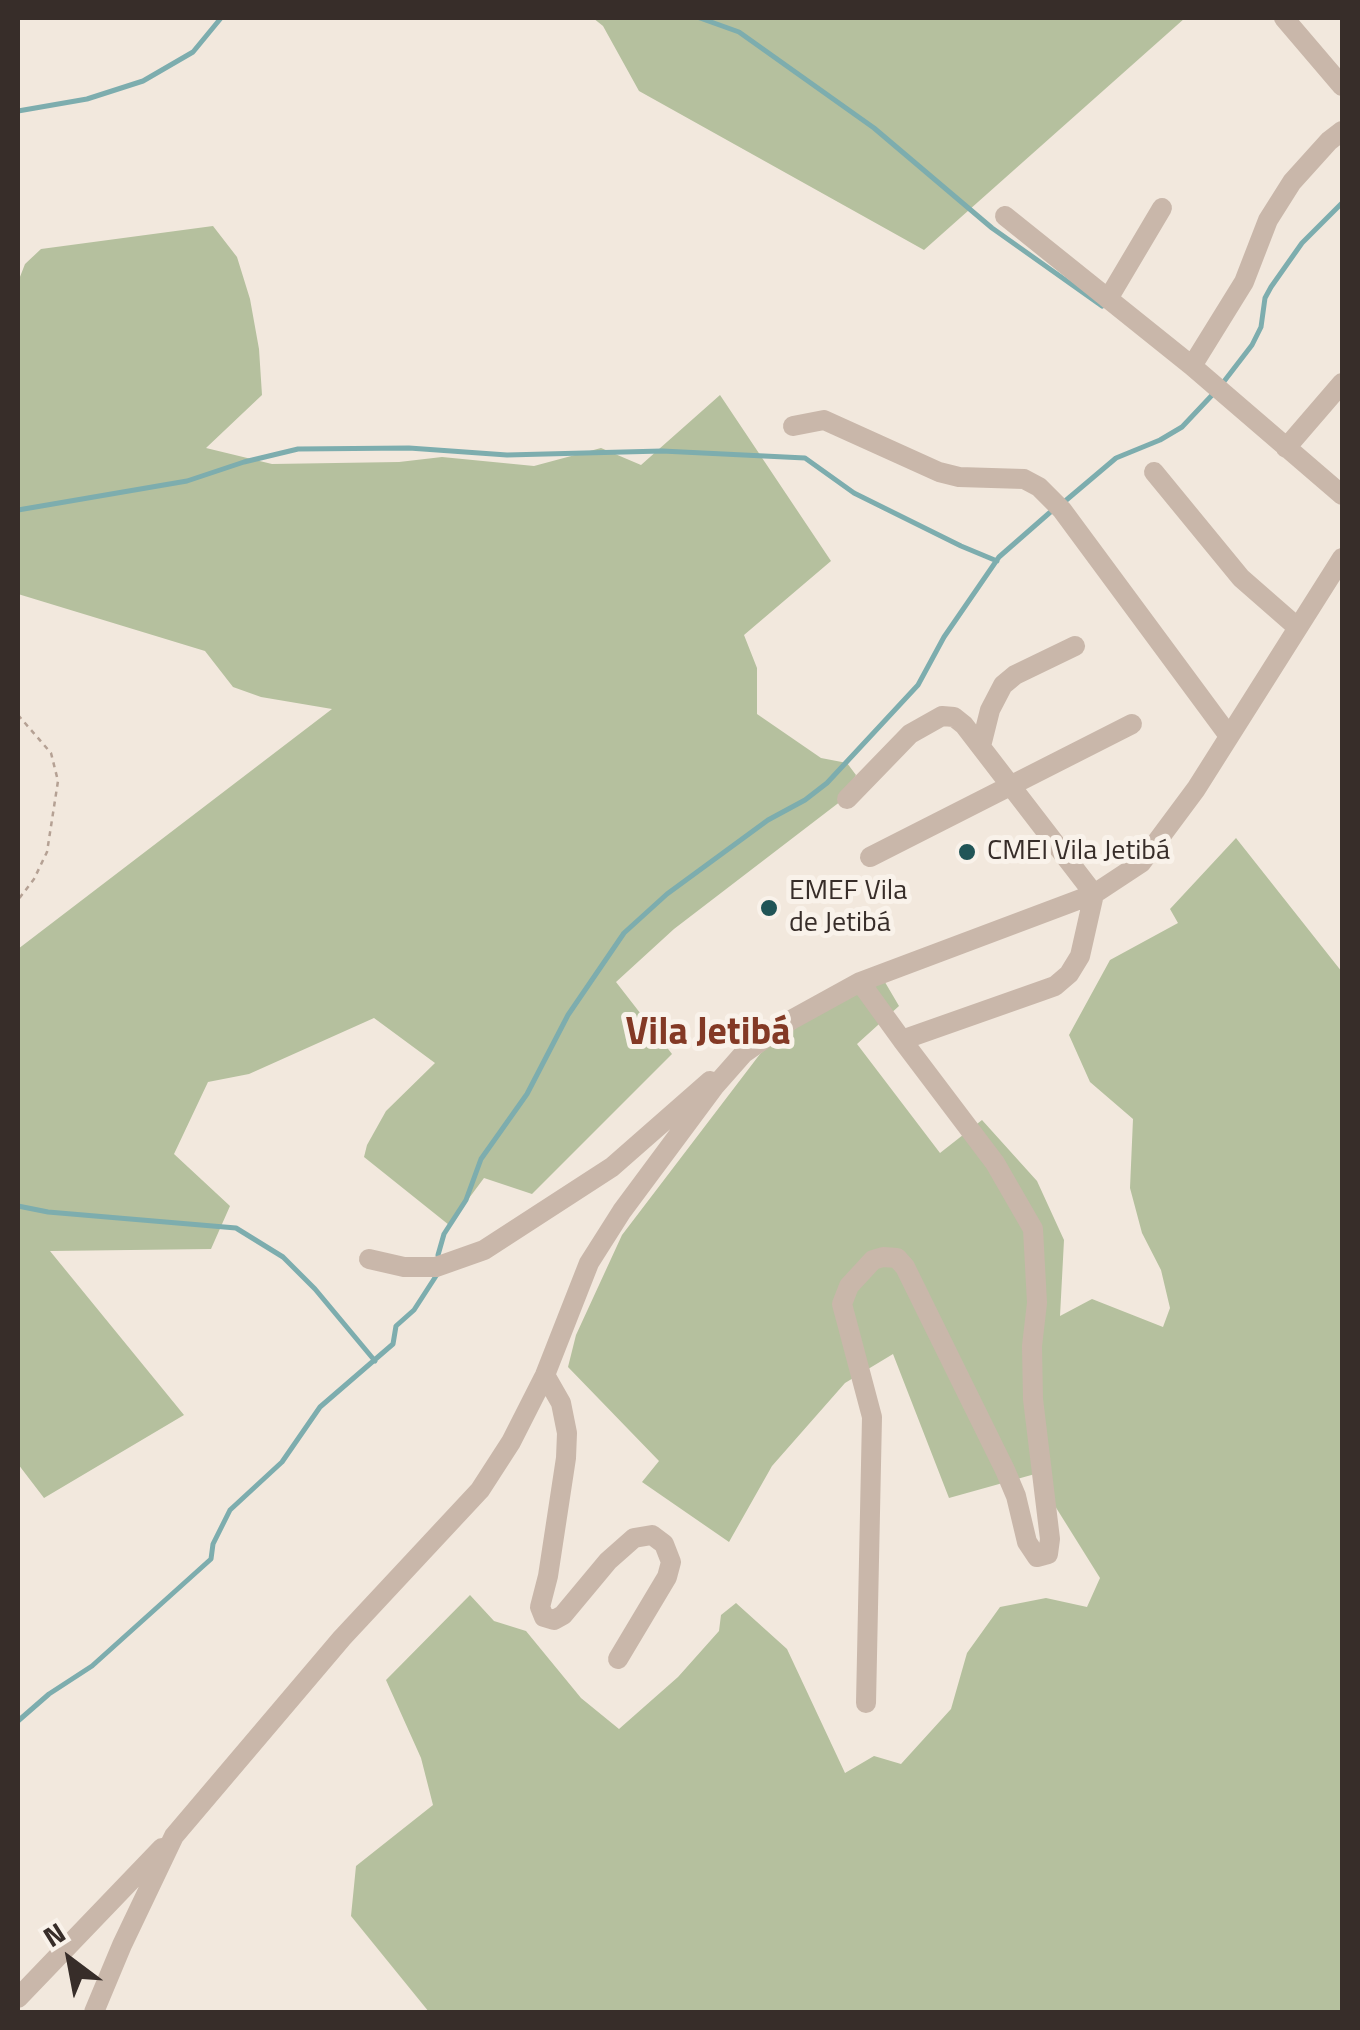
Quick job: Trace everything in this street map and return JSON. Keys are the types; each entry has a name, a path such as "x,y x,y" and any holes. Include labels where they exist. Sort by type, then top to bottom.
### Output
{"street":[{"path":"1284,18 1342,86"},
{"path":"1192,366 1244,282 1268,220 1292,182 1342,131"},
{"path":"1108,299 1162,208"},
{"path":"1005,216 1192,366 1342,495"},
{"path":"1286,448 1342,383"},
{"path":"793,426 824,420 939,472 959,477 1024,479 1039,487 1062,510 1229,736"},
{"path":"1154,472 1242,578 1297,627"},
{"path":"369,1258 404,1267 436,1268 484,1250 612,1167 644,1142 674,1110 791,1020 860,982 1094,894 1122,878 1161,840 1342,558"},
{"path":"982,746 990,710 1003,685 1075,646"},
{"path":"848,799 910,734 942,716 954,718 982,746 1009,787 1094,894"},
{"path":"870,857 1132,724"},
{"path":"902,1040 1055,986 1069,974 1080,956 1094,894"},
{"path":"860,982 996,1163 1033,1229 1033,1400 1050,1538 1048,1554 1038,1557 1027,1542 1005,1470 905,1267 897,1258 883,1256 873,1260 849,1286 842,1304 872,1417 866,1703"},
{"path":"18,1998 174,1836 342,1638 480,1490 511,1442 546,1374 590,1263 622,1212 714,1086 744,1053"},
{"path":"546,1374 561,1403 567,1433 548,1576 540,1607 544,1617 554,1620 563,1615 608,1561 634,1538 652,1536 664,1544 671,1562 668,1577 618,1659"},
{"path":"94,2012 174,1836"}],"path":[{"path":"18,716 52,753 58,781 48,852 18,900"}],"green space":[{"path":"593,18 1185,18 924,250 639,91 603,26"},
{"path":"213,226 237,257 250,299 262,395 206,448 272,464 399,462 442,457 534,466 601,448 641,465 720,395 831,561 744,635 757,668 757,714 821,758 847,763 856,775 841,801 674,929 616,982 672,1054 532,1194 484,1178 449,1225 364,1157 386,1111 435,1063 374,1018 249,1074 208,1082 174,1154 230,1206 211,1249 50,1251 184,1415 44,1498 18,1464 18,949 332,709 261,697 233,687 205,651 18,594 18,282 25,264 41,249"},
{"path":"1236,838 1342,972 1342,2012 429,2012 351,1916 356,1866 433,1805 421,1758 386,1680 470,1595 494,1621 526,1631 581,1698 619,1729 678,1677 719,1631 721,1615 736,1603 787,1649 845,1773 874,1756 901,1764 951,1709 967,1653 1000,1607 1046,1598 1087,1607 1100,1578 1035,1474 949,1498 893,1354 845,1383 772,1466 729,1542 642,1482 659,1461 568,1367 576,1335 622,1235 760,1054 792,1026 879,972 899,1006 857,1044 940,1153 982,1120 1037,1181 1064,1240 1060,1316 1092,1299 1163,1327 1170,1308 1161,1270 1142,1233 1130,1188 1133,1119 1090,1082 1069,1035 1110,960 1178,923 1170,909"}],"waterway":[{"path":"18,111 87,99 143,81 193,52 221,18"},
{"path":"700,18 739,32 874,128 992,228 1102,306"},
{"path":"1222,384 1252,345 1271,287 1302,243 1342,203"},
{"path":"1064,502 1116,458 1182,427 1215,392"},
{"path":"18,510 187,481 298,449 409,448 507,455 662,451 805,458 854,493 997,561"},
{"path":"438,1255 444,1234 466,1200 481,1159 527,1094 568,1015 624,933 667,894 768,820 827,783 918,685 944,637 999,557 1055,508"},
{"path":"18,1206 236,1228 283,1257 375,1361"},
{"path":"18,1721 49,1694 92,1666 211,1559 213,1544 230,1510 282,1462 320,1407 393,1344 396,1326 414,1310 436,1276"}],"place":[{"name":"CMEI Vila Jetibá","path":"967,852"},
{"name":"EMEF Vila de Jetibá","path":"769,908"}],"district":[{"name":"Vila Jetibá","path":"708,1035"}]}
